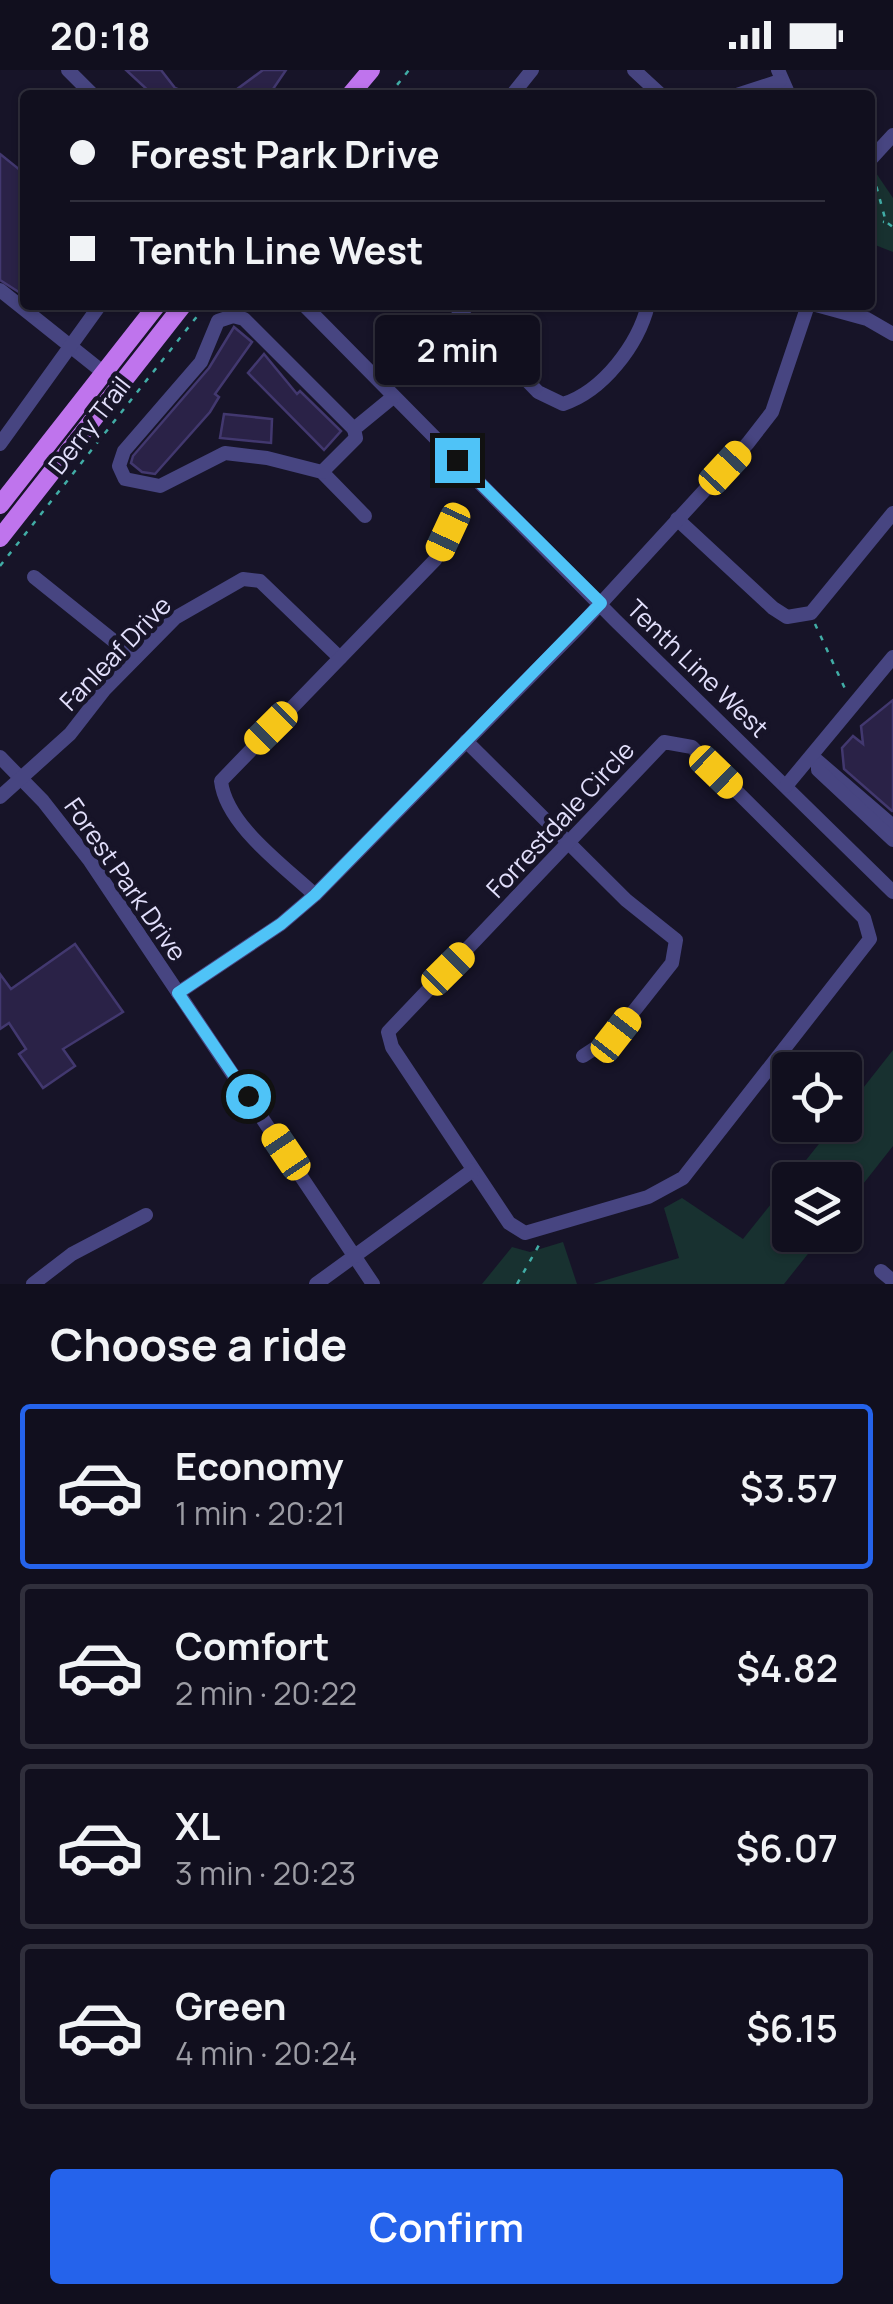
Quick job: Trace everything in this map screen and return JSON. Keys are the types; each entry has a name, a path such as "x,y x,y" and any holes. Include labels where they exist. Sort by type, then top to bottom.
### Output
{"main road":[{"path":"354,90 371,70"},
{"path":"0,506 6,485 153,310"},
{"path":"0,538 178,310"}],"street":[{"path":"68,70 88,90"},
{"path":"516,90 532,70"},
{"path":"634,70 656,90"},
{"path":"754,90 782,82"},
{"path":"875,157 893,135"},
{"path":"0,290 20,306"},
{"path":"25,310 104,373"},
{"path":"0,444 96,310"},
{"name":"Tenth Line West","path":"309,310 893,892"},
{"path":"459,310 538,392 551,402 562,404 578,399 623,357 638,337 646,310"},
{"path":"178,993 281,924 315,895 601,603 772,412 806,310"},
{"path":"834,310 866,319 893,334"},
{"path":"322,472 356,438 354,429 244,320 232,316 218,321 201,362 124,451 119,466 126,479 145,486 160,486 225,453 322,472 364,516"},
{"path":"354,429 393,396"},
{"path":"677,519 772,608 787,617 811,614 893,513"},
{"path":"315,895 241,821 224,796 221,781 436,560 448,532"},
{"path":"34,577 135,658"},
{"name":"Fanleaf Drive","path":"0,797 70,734 135,658 194,604 250,578 260,580 340,658"},
{"path":"786,786 815,759 893,658"},
{"path":"466,741 626,900 676,940 678,947 672,962 616,1035 582,1056"},
{"name":"Forrestdale Circle","path":"664,742 684,743 864,918 870,938 700,1159 666,1188 525,1232 509,1222 473,1170 392,1047 388,1032 571,845 664,742"},
{"name":"Forest Park Drive","path":"0,757 90,861 372,1284"},
{"path":"815,759 893,826"},
{"path":"815,759 818,770 893,840"},
{"path":"316,1284 473,1170"},
{"path":"33,1284 72,1254 146,1215"}],"path":[{"path":"393,90 409,70"},
{"path":"875,181 886,222"},
{"path":"875,221 893,227"},
{"name":"Derry Trail","path":"0,566 202,310"},
{"path":"811,614 847,692"},
{"path":"517,1284 540,1245"}],"green space":[{"path":"875,174 893,198 893,252 875,245"},
{"path":"893,1050 893,1146 862,1185 862,1162 804,1162 820,1142 862,1142 862,1089"},
{"path":"682,1198 743,1239 772,1203 772,1252 809,1252 784,1284 593,1284 679,1258 664,1208"},
{"path":"563,1242 577,1284 482,1284 512,1247 530,1252"}],"building":[{"path":"126,70 161,70 180,90 148,90"},
{"path":"263,70 286,70 272,90 236,90"},
{"path":"0,154 20,170 20,293 0,280"},
{"path":"234,327 252,342 215,394 219,397 210,412 155,474 142,472 131,463 133,456 209,368"},
{"path":"264,354 297,394 300,391 341,431 324,450 248,373"},
{"path":"224,414 272,419 271,443 220,438"},
{"path":"893,700 892,811 844,769 842,748 853,736 863,744 861,726"},
{"path":"75,944 123,1012 63,1049 75,1066 43,1088 19,1054 26,1049 9,1023 0,1029 0,974 11,989"}],"route":[{"path":"248,1096 178,993 281,924 315,895 601,603 457,460"}]}
